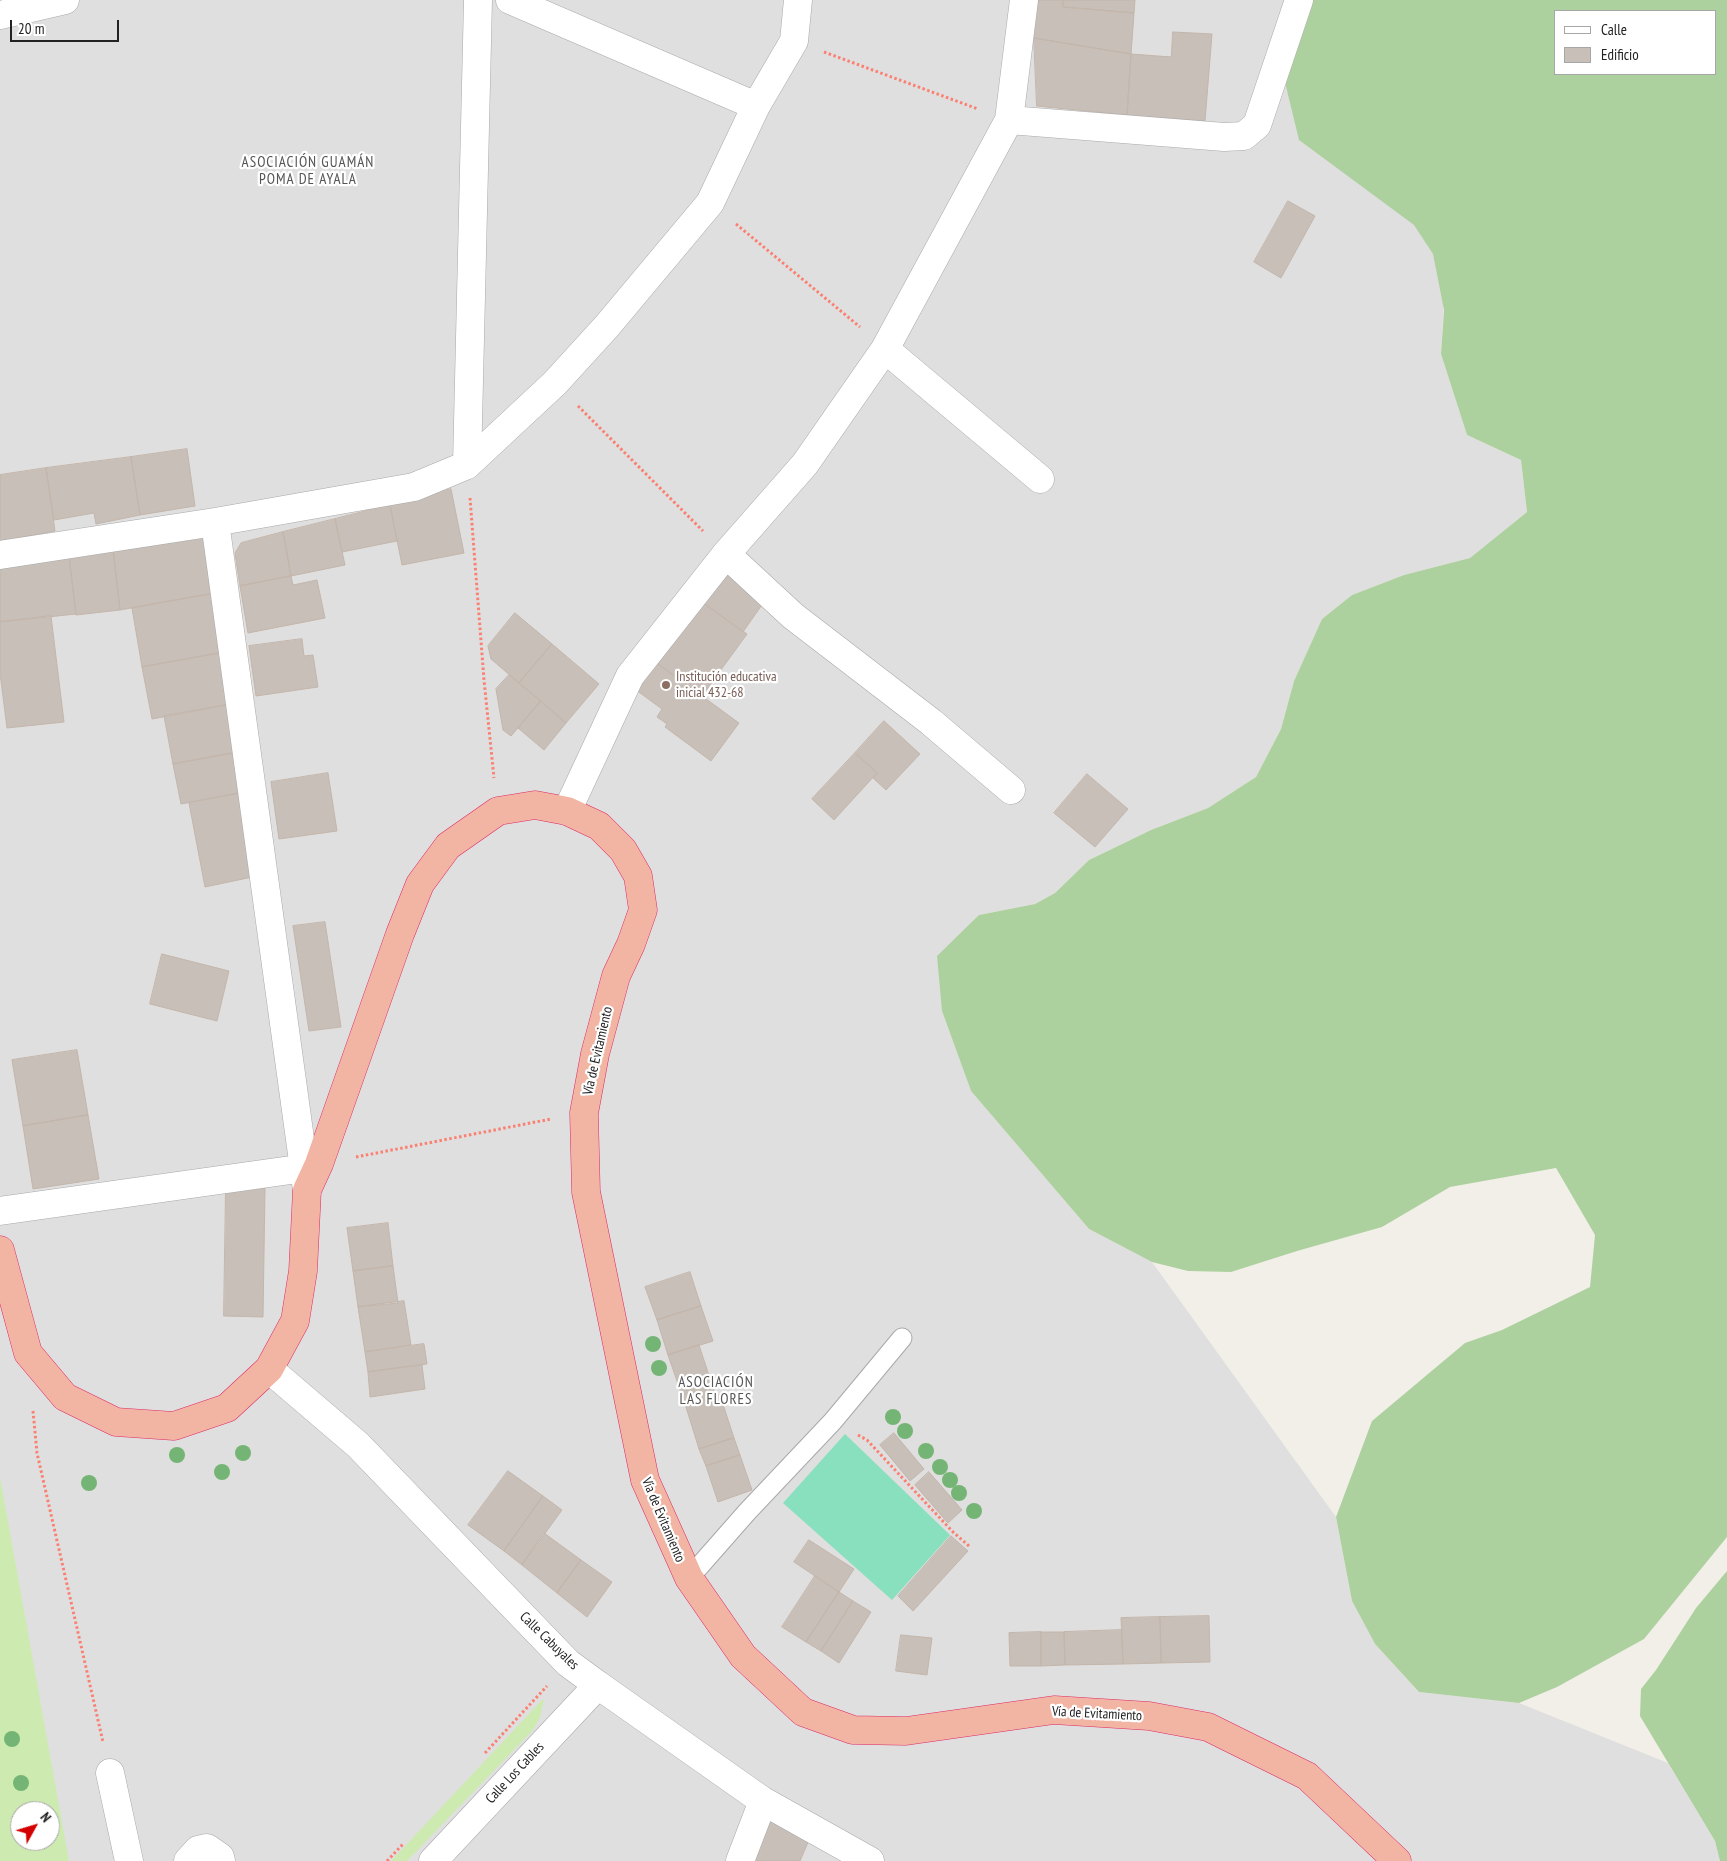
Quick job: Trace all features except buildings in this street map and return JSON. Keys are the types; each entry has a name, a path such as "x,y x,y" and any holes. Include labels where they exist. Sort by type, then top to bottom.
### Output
{"highway":[{"name":"Vía de Evitamiento","path":"0,1250 28,1354 65,1397 116,1422 174,1426 228,1408 269,1369 295,1321 303,1271 310,1174 420,884 448,846 498,811 535,805 567,811 600,826 624,850 638,876 643,910 631,944 616,976 595,1054 584,1113 586,1192 645,1480 689,1578 742,1656 803,1712 853,1730 906,1730 1054,1710 1149,1716 1208,1727 1307,1776 1397,1861"}],"street":[{"path":"0,15 65,0"},
{"path":"467,465 478,0"},
{"path":"510,0 756,106"},
{"path":"0,555 215,522 414,487 467,465 555,383 607,326 710,203 756,106 794,41 798,0"},
{"path":"567,811 630,676 726,554 805,464 885,349 1009,120 1024,0"},
{"path":"1009,120 1224,137 1244,136 1257,124 1299,0"},
{"path":"885,349 1040,479"},
{"path":"0,1211 310,1174 215,522"},
{"path":"726,554 793,616 931,722 1011,790"},
{"name":"Calle Cabuyales","path":"269,1369 358,1445 568,1663 763,1801 870,1861"},
{"name":"Calle Los Cables","path":"433,1861 598,1685"},
{"path":"110,1773 129,1861"},
{"path":"740,1861 763,1801"},
{"path":"188,1861 198,1850 207,1848 220,1857 221,1861"}],"lane":[{"path":"689,1578 747,1512 833,1421 902,1338"}],"path":[{"path":"794,41 1009,120"},
{"path":"710,203 885,349"},
{"path":"555,383 726,554"},
{"path":"467,465 484,680 498,811"},
{"path":"310,1174 584,1113"},
{"path":"33,1403 37,1453 110,1773"},
{"path":"833,1421 867,1440 953,1532 969,1546"}],"shaded area":[{"path":"0,0 1460,0 1441,354 1467,435 1521,460 1527,512 1470,558 1404,575 1352,595 1322,619 1294,681 1281,729 1256,777 1208,808 1151,830 1089,860 1055,893 1035,904 979,915 942,1011 971,1091 1089,1229 1152,1262 1336,1517 1352,1601 1375,1644 1419,1692 1519,1703 1668,1763 1715,1841 1720,1861 0,1861"}],"green space":[{"path":"1286,0 1727,0 1727,1537 1644,1639 1557,1687 1519,1703 1419,1692 1375,1644 1352,1601 1336,1517 1372,1421 1465,1343 1502,1330 1590,1287 1595,1235 1556,1168 1450,1187 1382,1227 1231,1272 1188,1271 1152,1262 1089,1229 971,1091 942,1011 937,956 979,915 1035,904 1055,893 1089,860 1151,830 1208,808 1256,777 1281,729 1294,681 1322,619 1352,595 1404,575 1470,558 1527,512 1521,460 1467,435 1441,354 1444,310 1433,254 1414,225 1299,140 1283,74"},
{"path":"845,1434 950,1535 892,1600 783,1503"},
{"path":"0,1477 58,1801 10,1801 10,1851 60,1851 60,1811 69,1861 0,1861"},
{"path":"1727,1571 1727,1861 1720,1861 1715,1841 1640,1716 1641,1689 1656,1670 1696,1608"},
{"path":"544,1700 540,1717 533,1730 407,1861 391,1861"}],"place":[{"name":"Institución educativa inicial 432-68","path":"666,685"}],"district":[{"name":"ASOCIACIÓN GUAMÁN POMA DE AYALA","path":"308,172"},
{"name":"ASOCIACIÓN LAS FLORES","path":"716,1392"}]}
